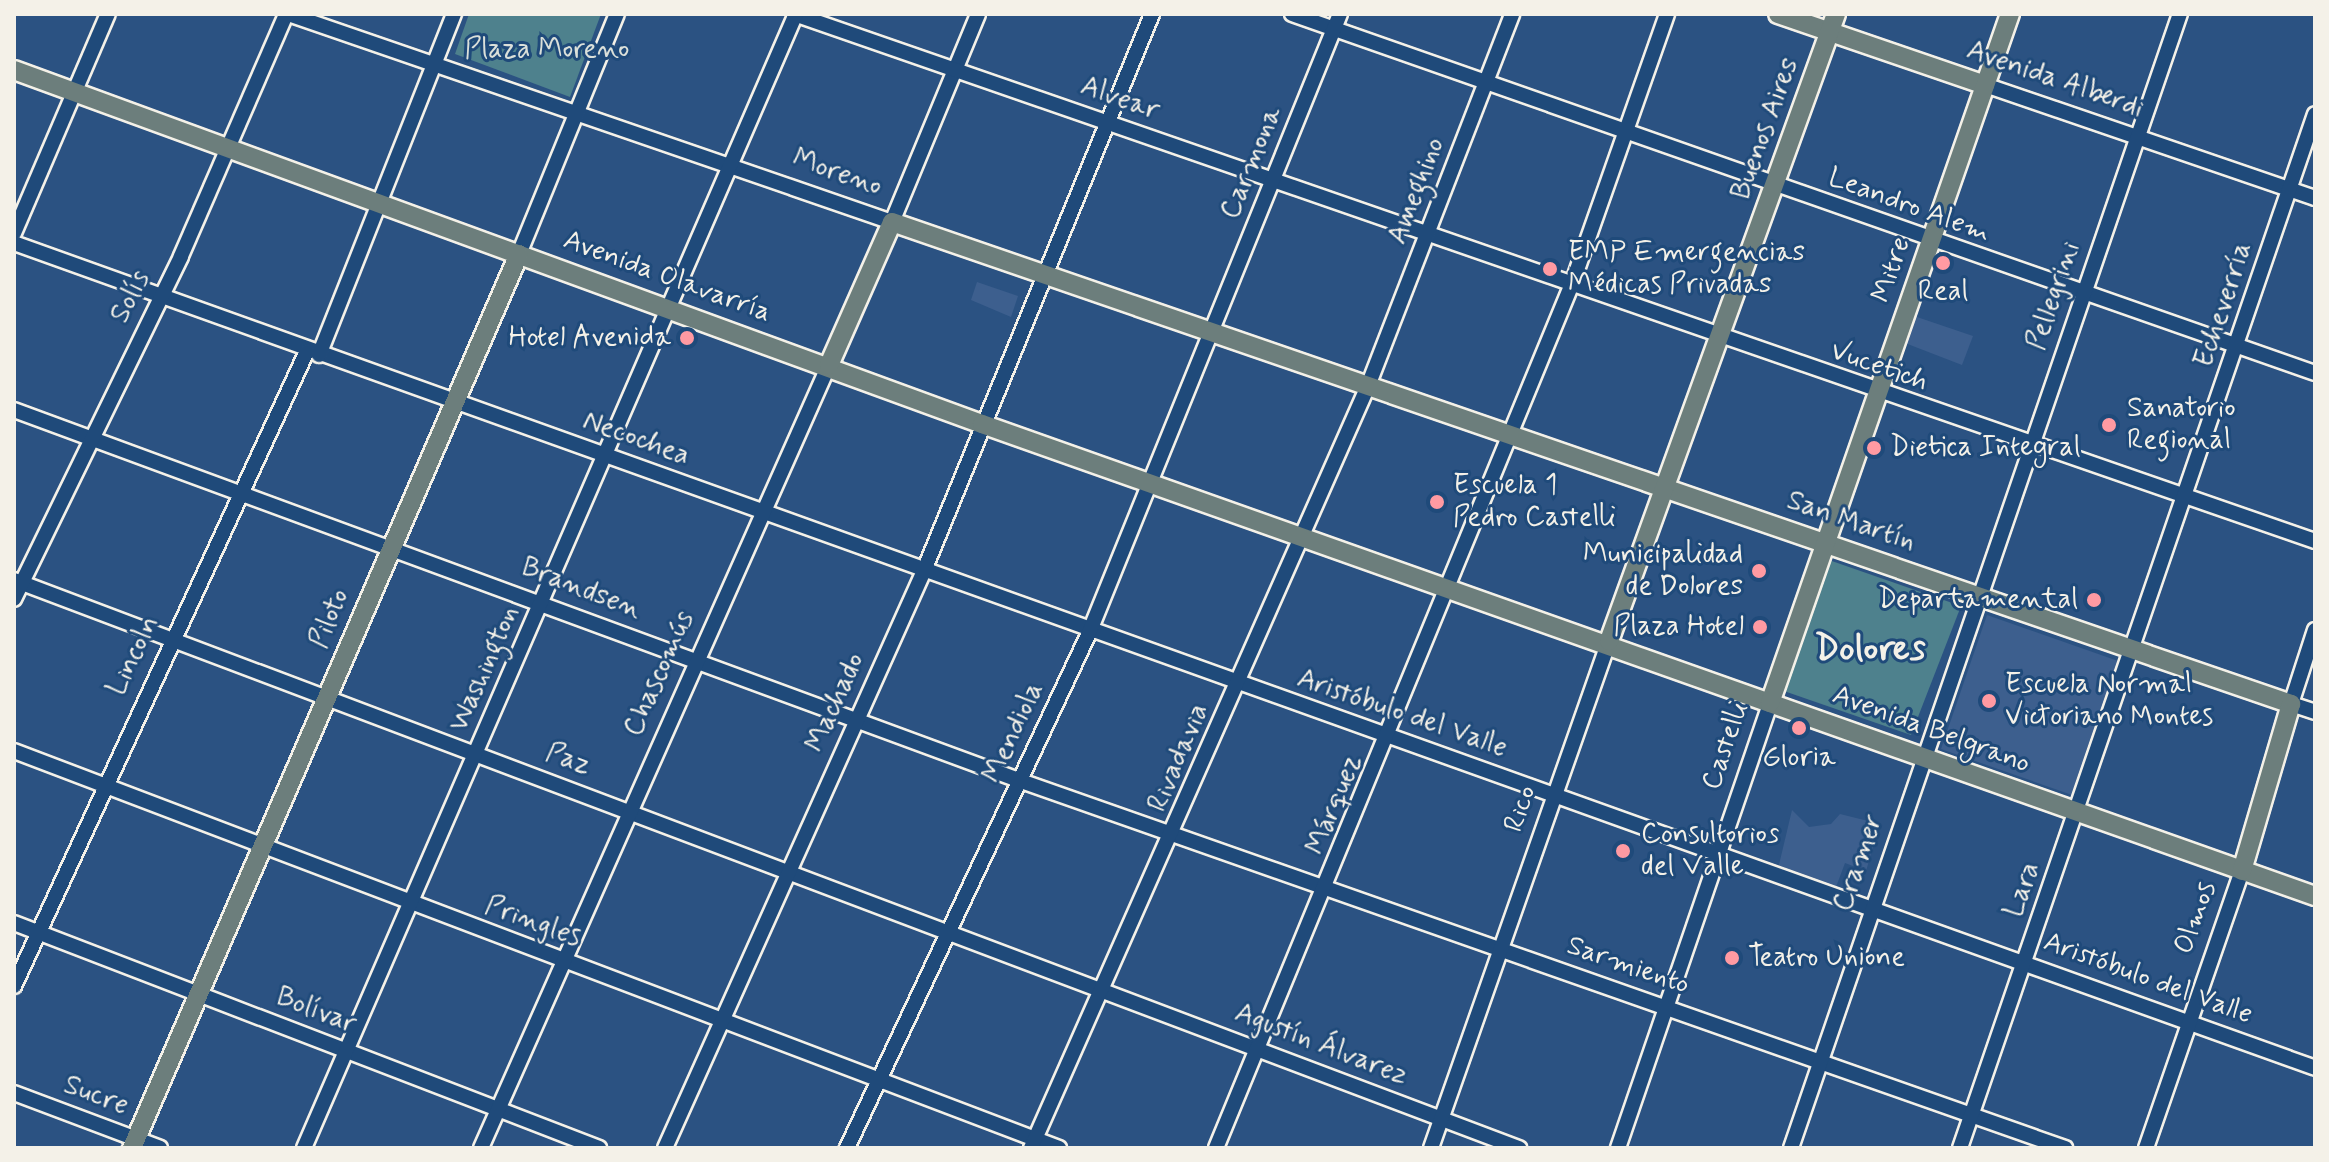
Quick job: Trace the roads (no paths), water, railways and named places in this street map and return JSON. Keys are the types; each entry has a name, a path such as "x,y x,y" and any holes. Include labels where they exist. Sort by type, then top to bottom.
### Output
{"main road":[{"name":"Avenida Alberdi","path":"1778,14 1833,23 1985,85"},
{"name":"Mitre","path":"1825,543 2010,14"},
{"name":"Buenos Aires","path":"1667,489 1833,23"},
{"name":"Avenida Olavarría","path":"14,70 829,365 982,424 1302,535"},
{"name":"Moreno","path":"892,222 1368,386"},
{"name":"Chascomús","path":"829,365 892,222"},
{"name":"Piloto","path":"134,1143 196,993 519,254"},
{"name":"San Martín","path":"1368,386 2291,704"},
{"name":"Rico","path":"1609,641 1667,489"},
{"name":"Avenida Belgrano","path":"1302,535 1609,641 1770,703 2315,896"},
{"name":"Castelli","path":"1770,703 1825,543"},
{"name":"Olmos","path":"2242,871 2291,704"}],"street":[{"path":"14,233 108,14"},
{"name":"Moreno","path":"287,14 578,110 892,222"},
{"name":"Solís","path":"14,599 18,582 161,294 287,14"},
{"name":"Lincoln","path":"14,986 100,786 240,491 313,353 381,202 454,14"},
{"name":"Piloto","path":"519,254 617,14"},
{"name":"Alvear","path":"795,14 1428,234"},
{"name":"Washington","path":"304,1148 795,14"},
{"path":"892,222 978,14"},
{"name":"Machado","path":"665,1148 725,1022 923,573 982,424 1050,277 1152,14"},
{"name":"Leandro Alem","path":"1292,14 1338,21 1487,83 1930,242 2315,373"},
{"name":"Ameghino","path":"1368,386 1512,14"},
{"name":"Márquez","path":"1216,1148 1256,1049 1329,887 1572,284 1628,133 1667,14"},
{"name":"Pellegrini","path":"1977,594 2180,14"},
{"name":"Carmona","path":"1211,332 1338,21"},
{"name":"Avenida Alberdi","path":"1985,85 2315,198"},
{"name":"Echeverría","path":"2136,649 2315,114"},
{"name":"Vucetich","path":"1428,234 1719,339 2315,541"},
{"name":"Necochea","path":"14,243 161,294 313,353 456,400 1089,633 1239,684"},
{"name":"Mendiola","path":"847,1148 1089,633 1211,332"},
{"name":"Chascomús","path":"481,1148 829,365"},
{"name":"Rivadavia","path":"1033,1143 1105,989 1368,386"},
{"name":"Brandsen","path":"14,410 543,602 856,721 1174,833"},
{"name":"Paz","path":"18,582 1105,989"},
{"name":"Cramer","path":"1791,1148 1977,594"},
{"path":"2291,704 2315,630"},
{"name":"Rico","path":"1431,1148 1609,641"},
{"name":"Lara","path":"1960,1148 2136,649"},
{"name":"Aristóbulo del Valle","path":"1239,684 2025,961 2315,1068"},
{"name":"Castelli","path":"1618,1148 1770,703"},
{"name":"San Martín","path":"2291,704 2315,712"},
{"name":"Pringles","path":"14,751 261,850 879,1079 1033,1143 1059,1148"},
{"name":"Sarmiento","path":"1174,833 2065,1148"},
{"name":"Olmos","path":"2146,1148 2242,871"},
{"name":"Bolívar","path":"14,923 599,1148"},
{"name":"Agustín Álvarez","path":"1105,989 1519,1148"},
{"name":"Sucre","path":"14,1093 134,1143 160,1148"}],"place":[{"name":"Real","path":"1943,263"},
{"name":"EMP Emergencias Médicas Privadas","path":"1550,269"},
{"name":"Hotel Avenida","path":"687,338"},
{"name":"Sanatorio Regional","path":"2109,425"},
{"name":"Dietica Integral","path":"1874,448"},
{"name":"Escuela 1 Pedro Castelli","path":"1437,502"},
{"name":"Municipalidad de Dolores","path":"1759,571"},
{"name":"Departamental","path":"2094,600"},
{"name":"Plaza Hotel","path":"1760,627"},
{"name":"Escuela Normal Victoriano Montes","path":"1989,701"},
{"name":"Gloria","path":"1799,728"},
{"name":"Consultorios del Valle","path":"1623,851"},
{"name":"Teatro Unione","path":"1732,958"}],"district":[{"name":"Dolores","path":"1870,650"}],"park label":[{"name":"Plaza Moreno","path":"547,50"}]}
